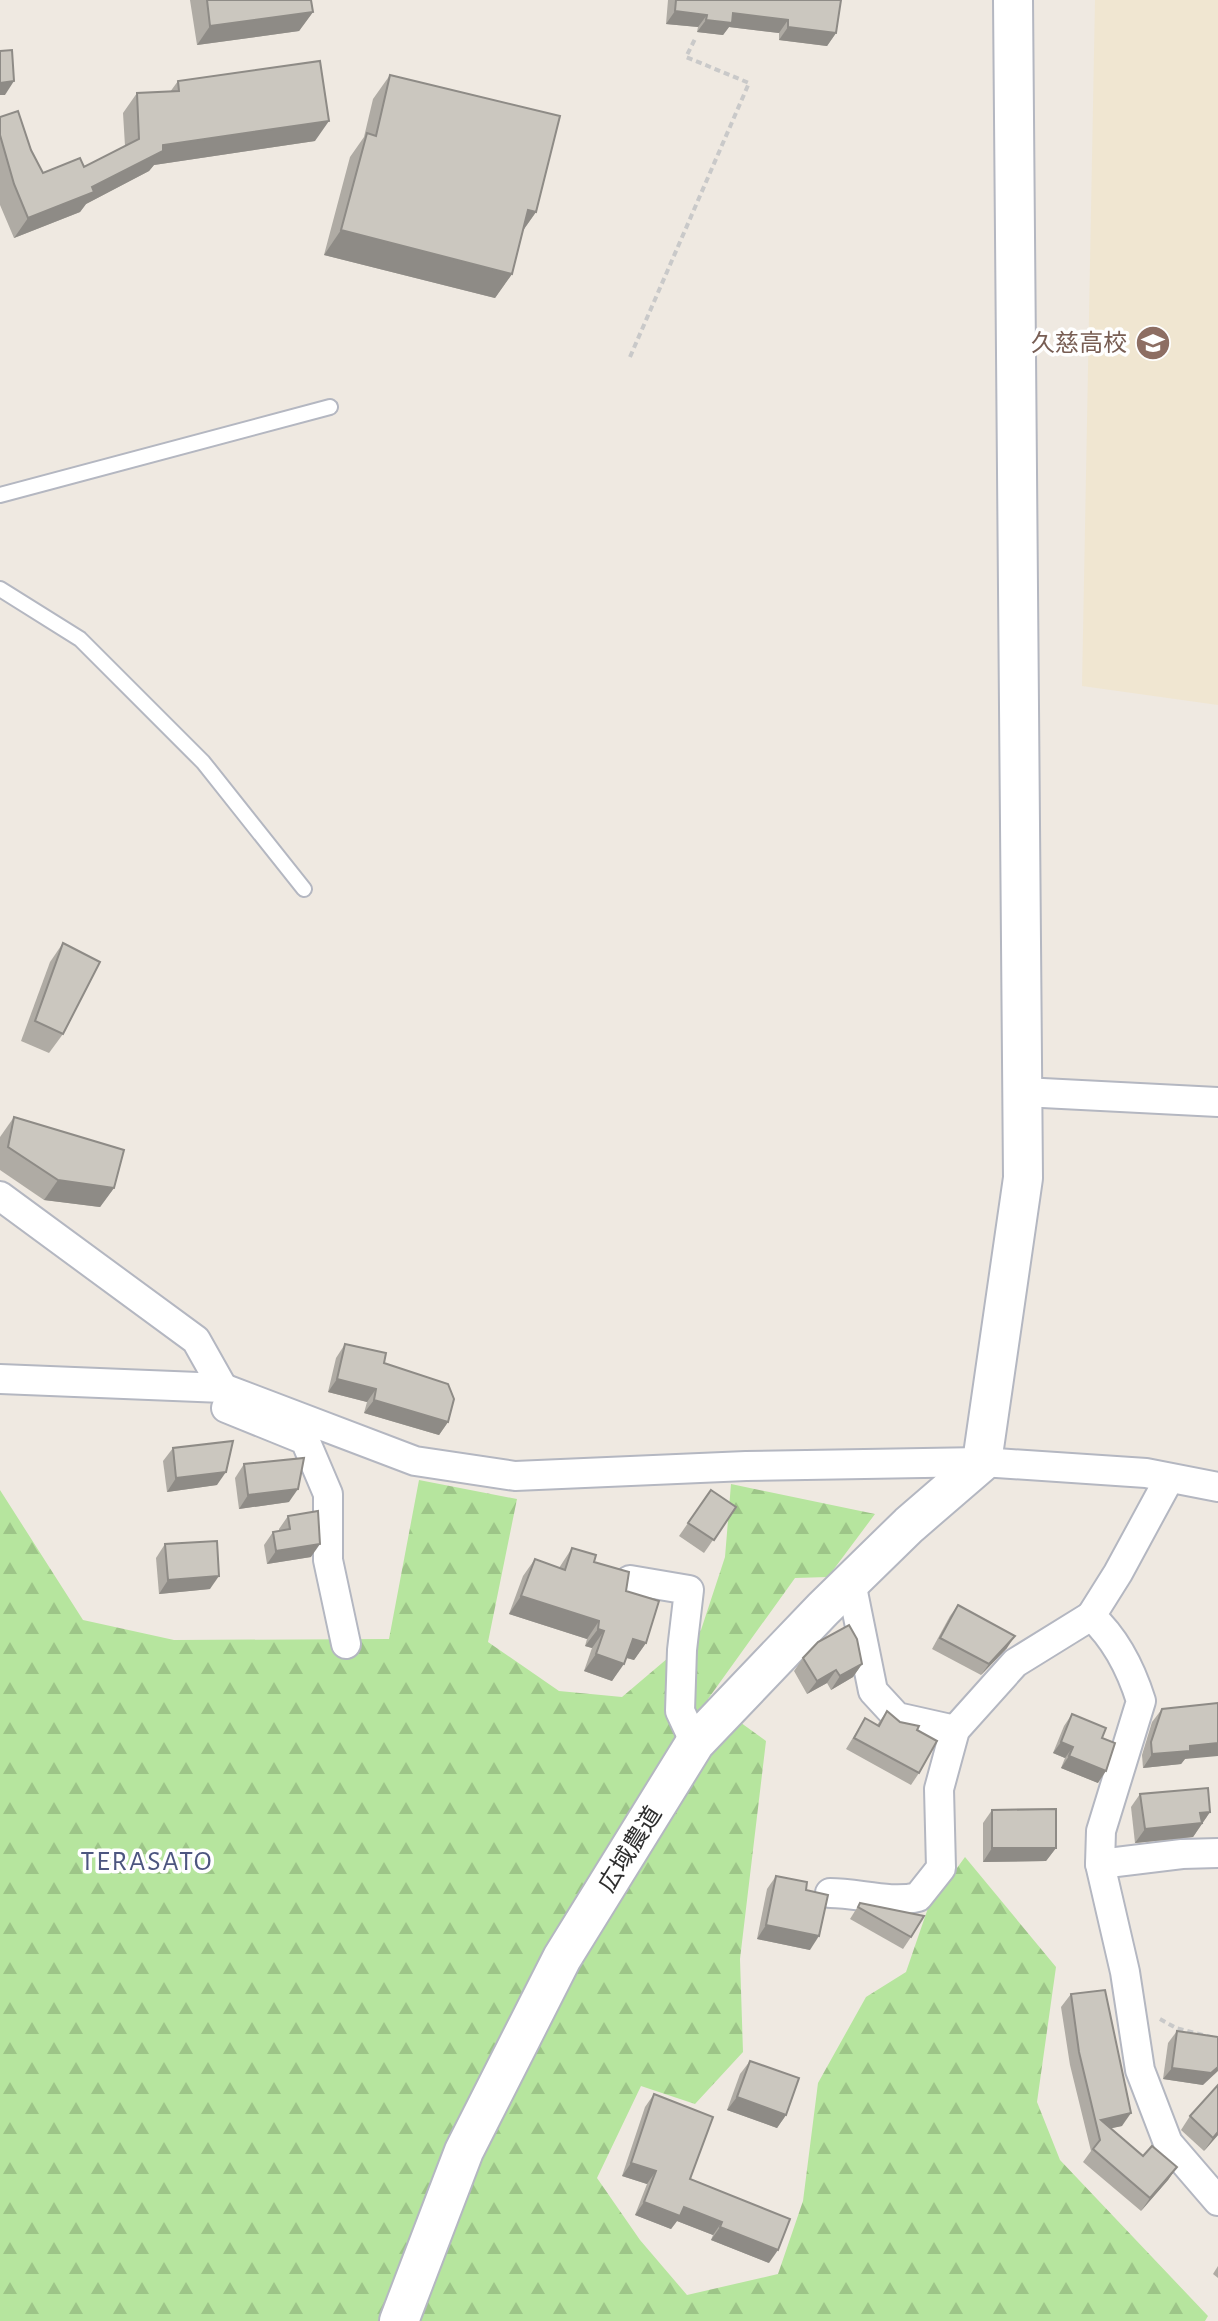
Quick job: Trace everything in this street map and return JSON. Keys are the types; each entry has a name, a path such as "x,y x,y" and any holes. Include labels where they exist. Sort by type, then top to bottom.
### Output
{"street":[{"path":"982,1462 1023,1178 1013,0"},
{"path":"1023,1092 1218,1102"},
{"path":"0,1196 196,1340 223,1388"},
{"path":"0,1379 223,1388 415,1461 515,1476 746,1466 982,1462 1146,1473 1218,1487"},
{"path":"111,1383 136,1399 215,1404 305,1440 328,1494 328,1560 346,1644"},
{"name":"広域農道","path":"399,2321 464,2151 555,1972 695,1743 909,1525 982,1462"},
{"path":"830,1893 853,1893 903,1901 918,1897 941,1868 939,1789 955,1730 1015,1663 1091,1616 1169,1479"},
{"path":"630,1580 689,1590 682,1650 680,1711 695,1743"},
{"path":"851,1582 873,1691 897,1717 955,1730"},
{"path":"1091,1616 1107,1631 1135,1680 1141,1701 1101,1831 1100,1864 1130,2003 1140,2070 1168,2143 1218,2201"},
{"path":"1100,1864 1218,1853"}],"lane":[{"path":"0,495 330,407"},
{"path":"0,589 80,639 203,762 304,889"}],"path":[{"path":"630,357 749,83 686,57 696,37"},
{"path":"1130,2003 1176,2028 1218,2039"}],"shaded area":[{"name":"久慈高校","path":"1095,0 1218,0 1218,705 1082,686"}],"green space":[{"path":"419,1480 517,1499 488,1642 559,1691 622,1697 701,1630 725,1557 731,1484 875,1514 828,1577 795,1578 708,1699 766,1741 740,1959 743,2052 695,2104 641,2086 597,2178 640,2240 687,2295 778,2274 803,2201 818,2083 866,1997 906,1972 928,1908 965,1857 1056,1967 1037,2102 1060,2160 1208,2316 1205,2321 0,2321 0,1490 83,1620 174,1640 389,1639"}],"building":[{"path":"207,0 311,0 313,12 210,26"},
{"path":"676,0 841,0 836,33 788,27 788,20 733,13 732,23 706,20 707,15 675,11"},
{"path":"12,50 14,81 0,83 0,51"},
{"path":"320,61 329,121 163,145 163,151 92,187 94,192 28,218 0,135 0,117 18,111 31,150 43,173 80,158 84,167 139,139 137,93 179,91 178,81"},
{"path":"390,75 560,116 536,212 528,210 512,274 341,230 367,133 376,136"},
{"path":"63,943 100,962 63,1034 35,1021"},
{"path":"14,1117 124,1150 114,1188 58,1180 8,1147"},
{"path":"345,1344 386,1353 384,1363 448,1384 454,1399 448,1422 374,1400 376,1389 337,1379"},
{"path":"233,1441 226,1472 176,1478 173,1448"},
{"path":"304,1458 298,1489 248,1495 244,1464"},
{"path":"711,1490 736,1507 714,1540 688,1523"},
{"path":"318,1511 320,1544 276,1551 273,1532 290,1529 288,1516"},
{"path":"217,1541 219,1576 168,1580 165,1544"},
{"path":"572,1548 596,1555 594,1562 629,1572 626,1591 659,1601 646,1643 633,1639 624,1664 596,1654 604,1631 598,1629 599,1621 521,1596 535,1559 565,1570"},
{"path":"958,1605 1015,1636 989,1664 940,1638"},
{"path":"849,1625 857,1639 862,1664 840,1676 836,1670 817,1681 803,1658 818,1642"},
{"path":"1218,1703 1218,1743 1190,1746 1190,1751 1152,1754 1151,1742 1162,1709"},
{"path":"887,1711 900,1722 919,1726 917,1730 937,1741 919,1773 854,1738 865,1718 879,1726"},
{"path":"1072,1714 1106,1728 1102,1738 1115,1743 1106,1771 1069,1756 1073,1747 1061,1742"},
{"path":"1208,1788 1210,1812 1200,1813 1202,1823 1145,1829 1140,1794"},
{"path":"1056,1809 1056,1848 992,1848 992,1810"},
{"path":"776,1876 807,1882 806,1890 828,1895 819,1936 766,1925"},
{"path":"860,1903 924,1916 911,1937 858,1907"},
{"path":"1105,1990 1131,2113 1101,2120 1143,2156 1152,2146 1177,2167 1150,2198 1093,2149 1100,2140 1079,2052 1071,1994"},
{"path":"1177,2031 1218,2037 1218,2067 1211,2073 1172,2068"},
{"path":"750,2061 799,2078 786,2115 737,2097"},
{"path":"1218,2085 1218,2132 1213,2138 1190,2116"},
{"path":"654,2094 713,2117 690,2179 790,2219 778,2250 720,2227 722,2222 684,2207 680,2216 644,2202 656,2171 631,2163"}],"place":[{"name":"久慈高校","path":"1153,343"}],"district":[{"name":"TERASATO","path":"147,1860"}]}
